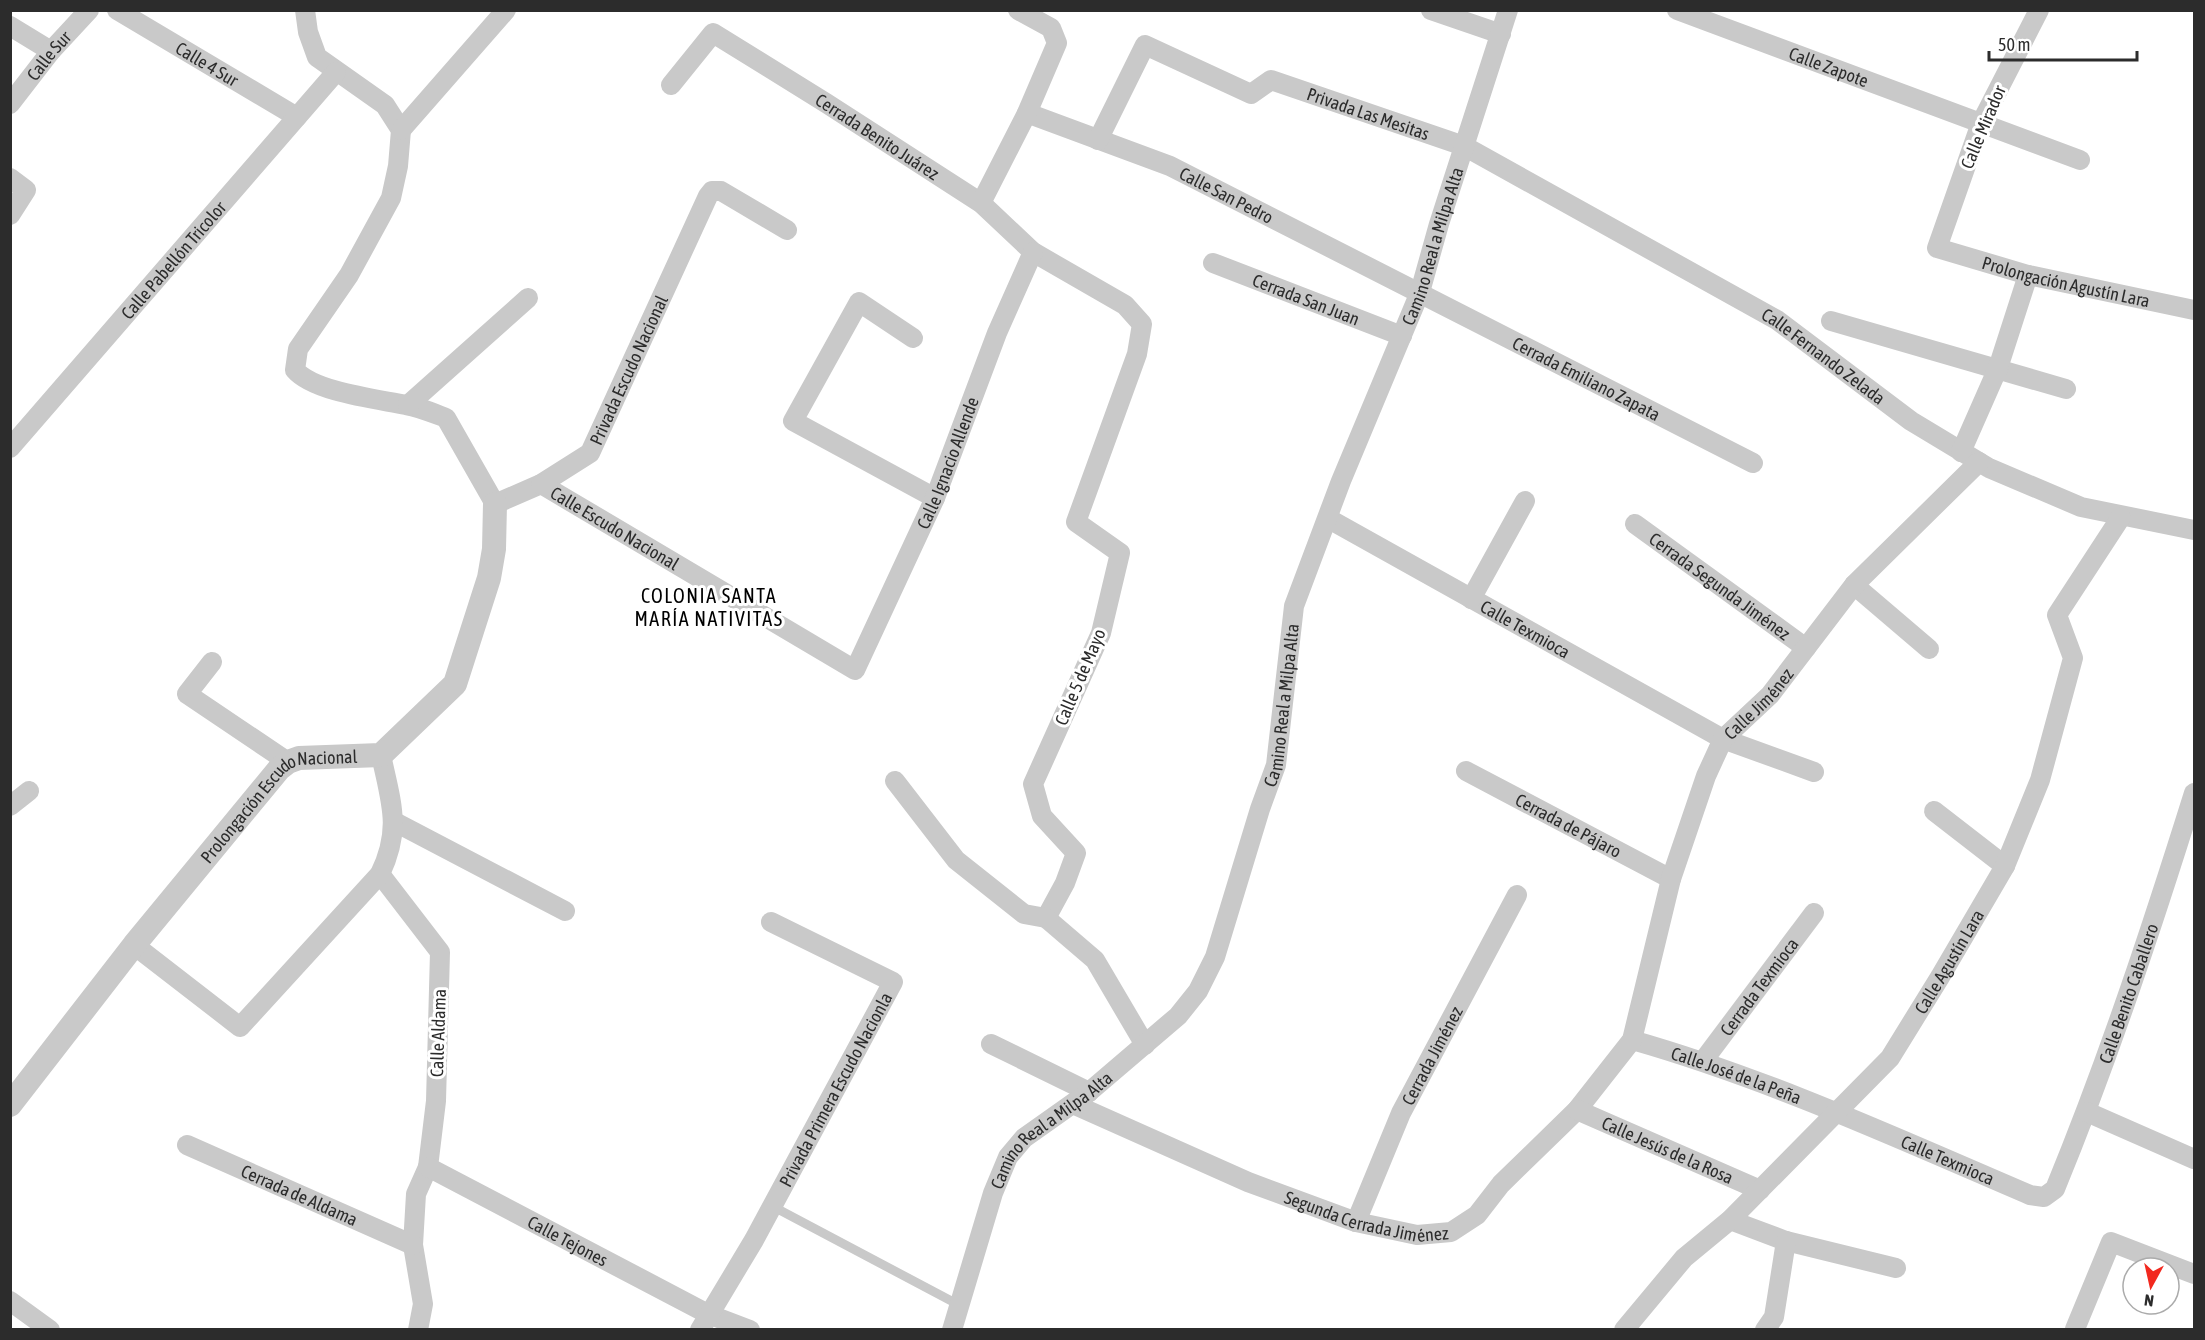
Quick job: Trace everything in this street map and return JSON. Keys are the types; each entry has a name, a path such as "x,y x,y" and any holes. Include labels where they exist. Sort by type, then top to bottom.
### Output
{"street":[{"name":"Calle Sur","path":"10,104 51,51 90,10"},
{"name":"Calle 4 Sur","path":"117,10 297,117"},
{"path":"306,10 308,32 317,57 385,105 400,130 398,166 391,198 349,275 298,349 295,370 302,378 408,405 446,418 495,504"},
{"path":"400,130 506,10"},
{"path":"981,203 1027,113 1057,43 1051,28 1018,10"},
{"path":"1431,10 1501,34"},
{"name":"Camino Real a Milpa Alta","path":"952,1329 993,1193 1008,1157 1024,1138 1089,1092 1178,1016 1198,991 1215,957 1260,809 1276,765 1294,606 1329,519 1341,481 1420,292 1464,146 1509,10"},
{"name":"Calle Zapote","path":"1677,10 2080,160"},
{"name":"Calle Mirador","path":"1937,248 1980,123 2039,10"},
{"path":"10,26 51,51"},
{"name":"Cerrada Benito Juárez","path":"671,85 712,33 981,203 1033,252"},
{"name":"Privada Las Mesitas","path":"1098,140 1145,45 1251,94 1271,80 1464,146"},
{"name":"Calle Pabellón Tricolor","path":"10,448 336,72"},
{"name":"Calle San Pedro","path":"1027,113 1170,166 1420,292"},
{"name":"Calle Fernando Zelada","path":"1464,146 1777,320 1911,421 1979,462 2081,507 2121,517 2194,530"},
{"path":"10,178 26,190 10,215"},
{"name":"Privada Escudo Nacional","path":"541,484 590,453 675,266 712,191 721,191 787,230"},
{"name":"Prolongación Agustín Lara","path":"1937,248 2028,275 2194,310"},
{"name":"Calle Ignacio Allende","path":"855,670 935,498 997,333 1033,252"},
{"name":"Calle 5 de Mayo","path":"1033,252 1125,305 1142,324 1137,354 1076,522 1120,553 1101,633 1033,784 1042,816 1076,853 1065,883 1046,918"},
{"name":"Cerrada San Juan","path":"1212,263 1402,336"},
{"path":"1961,452 1998,368 2028,275"},
{"name":"Cerrada Emiliano Zapata","path":"1420,292 1753,463"},
{"path":"408,405 528,298"},
{"path":"913,338 859,302 793,421 935,498"},
{"path":"1831,321 2066,389"},
{"name":"Calle Jiménez","path":"1632,1040 1671,879 1706,776 1723,739 1770,695 1854,585 1979,462"},
{"name":"Calle Escudo Nacional","path":"495,504 541,484 855,670"},
{"path":"1471,599 1525,501"},
{"name":"Prolongación Escudo Nacional","path":"10,1105 134,945 288,762 299,758 381,755 455,684 489,578 494,549 495,504"},
{"name":"Calle Agustín Lara","path":"1624,1329 1684,1258 1730,1220 1890,1058 2005,866 2040,780 2073,658 2057,615 2121,517"},
{"name":"Calle Texmioca","path":"1329,519 1723,739 1814,772"},
{"name":"Cerrada Segunda Jiménez","path":"1635,524 1806,648"},
{"path":"1854,585 1929,649"},
{"path":"212,662 187,694 288,762"},
{"path":"134,945 240,1027 380,874 391,853 394,822 381,755"},
{"name":"Cerrada de Pájaro","path":"1466,771 1671,879"},
{"path":"895,781 957,860 1024,914 1046,918 1095,960 1145,1045"},
{"path":"10,806 29,791"},
{"name":"Calle Benito Caballero","path":"2055,1189 2087,1112 2150,933 2194,793"},
{"path":"1934,811 2005,866"},
{"path":"394,822 565,911"},
{"name":"Calle Aldama","path":"380,874 440,952 438,1057 428,1167 416,1194 413,1245 423,1304 418,1329"},
{"name":"Cerrada Jiménez","path":"1356,1222 1401,1113 1517,895"},
{"name":"Cerrada Texmioca","path":"1703,1060 1814,913"},
{"name":"Privada Primera Escudo Nacionla","path":"704,1322 772,1206 893,982 771,922"},
{"name":"Calle José de la Peña","path":"1632,1040 1703,1060 1838,1113"},
{"name":"Segunda Cerrada Jiménez","path":"1073,1104 1248,1182 1356,1222 1417,1235 1451,1232 1477,1215 1501,1184 1577,1110 1632,1040"},
{"path":"991,1044 1089,1092"},
{"name":"Calle Jesús de la Rosa","path":"1577,1110 1760,1190"},
{"path":"2087,1112 2194,1159"},
{"name":"Calle Texmioca","path":"1838,1113 2030,1195 2044,1197 2055,1189"},
{"name":"Cerrada de Aldama","path":"187,1144 413,1245"},
{"name":"Calle Tejones","path":"428,1167 704,1322 750,1329"},
{"path":"1730,1220 1786,1241 1896,1268"},
{"path":"1765,1329 1774,1317 1786,1241"},
{"path":"2075,1329 2111,1242 2194,1274"},
{"path":"10,1301 50,1329"}],"lane":[{"path":"772,1206 959,1305"}],"district":[{"name":"COLONIA SANTA MARÍA NATIVITAS","path":"709,606"}]}
